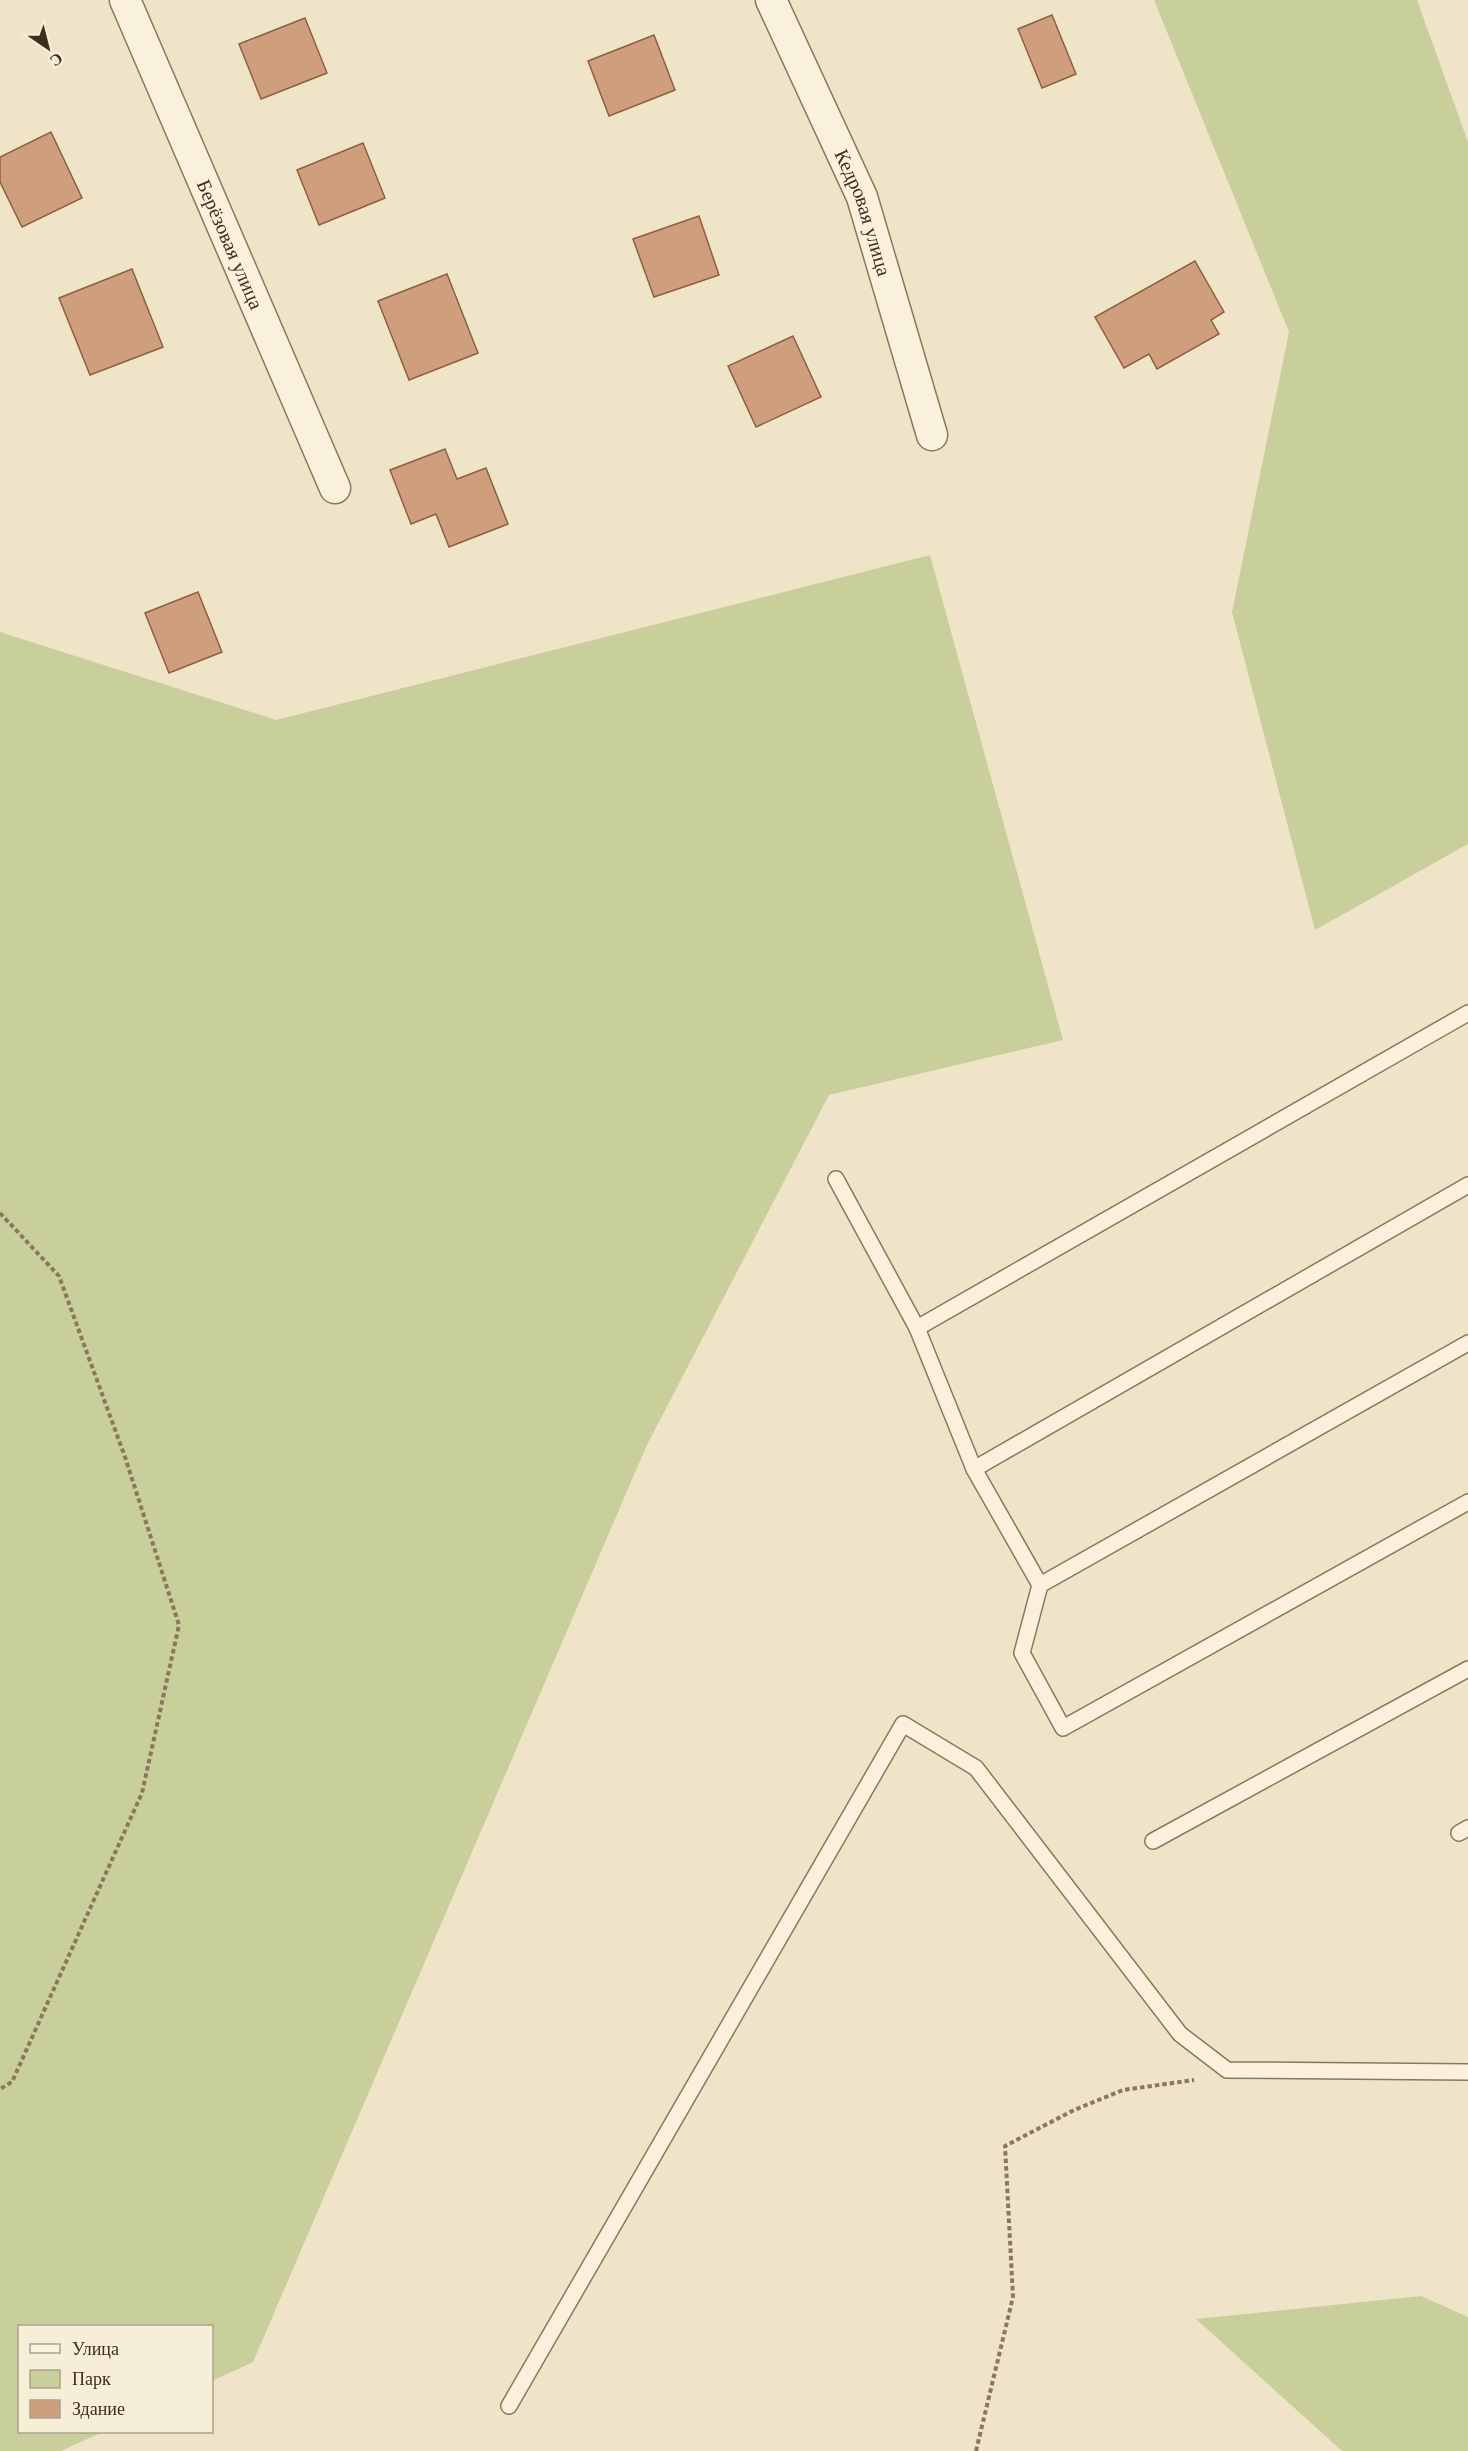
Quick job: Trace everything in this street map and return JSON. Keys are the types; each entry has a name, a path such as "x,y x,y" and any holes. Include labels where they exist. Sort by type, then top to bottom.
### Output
{"street":[{"name":"Берёзовая улица","path":"125,0 334,488"},
{"name":"Кедровая улица","path":"771,0 862,197 932,435"}],"lane":[{"path":"917,1328 1468,1013"},
{"path":"836,1179 917,1328 974,1469 1040,1585 1022,1653 1063,1728 1468,1502"},
{"path":"974,1469 1468,1185"},
{"path":"1040,1585 1468,1343"},
{"path":"1153,1841 1468,1669"},
{"path":"509,2406 903,1724 976,1768 1180,2034 1227,2070 1468,2072"}],"path":[{"path":"0,1213 59,1275 124,1457 179,1625 142,1793 12,2082 0,2090"},
{"path":"976,2451 1013,2297 1005,2146 1074,2110 1123,2090"}],"green space":[{"path":"1154,0 1417,0 1468,142 1468,844 1315,930 1232,612 1289,332"},
{"path":"930,555 1063,1040 829,1095 646,1447 253,2362 213,2381 213,2325 18,2325 18,2433 101,2433 61,2451 0,2451 0,632 276,720"},
{"path":"1421,2296 1468,2317 1468,2451 1342,2451 1196,2319"}],"building":[{"path":"1052,15 1076,74 1042,88 1018,29"},
{"path":"305,18 327,73 261,99 239,44"},
{"path":"654,35 675,90 609,116 588,61"},
{"path":"51,132 82,198 22,227 0,182 0,157"},
{"path":"363,143 385,198 319,225 297,170"},
{"path":"699,216 719,275 654,297 633,239"},
{"path":"1195,261 1224,312 1211,320 1219,334 1157,369 1149,354 1124,368 1095,317"},
{"path":"132,269 163,347 90,375 59,298"},
{"path":"447,274 478,353 409,380 378,301"},
{"path":"793,336 821,397 756,427 728,366"},
{"path":"445,449 457,479 486,468 508,524 449,547 436,514 411,524 390,470"},
{"path":"198,592 222,652 169,673 145,613"}]}
